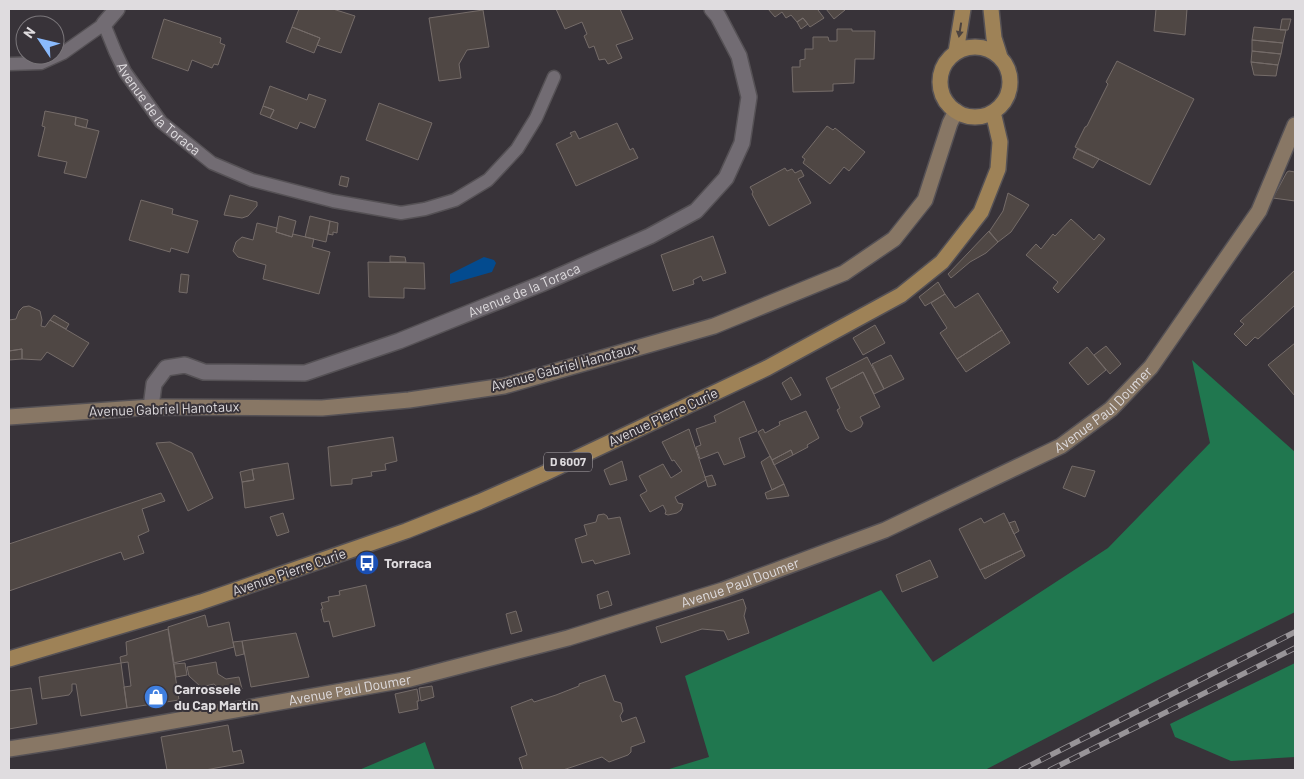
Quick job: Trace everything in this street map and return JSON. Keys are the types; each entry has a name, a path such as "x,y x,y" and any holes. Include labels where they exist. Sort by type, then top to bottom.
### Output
{"main road":[{"path":"956,52 963,9"},
{"path":"991,9 994,38 1000,57"},
{"path":"979,47 990,50 1000,57 1006,65 1010,86 1007,96 993,112 984,115 965,115 956,111 947,103 942,93 940,81 942,70 956,52 967,48 979,47"},
{"name":"Avenue Gabriel Hanotaux","path":"9,417 151,407 322,408 447,394 504,386 714,326 844,273 894,239 925,200 950,123 956,111"},
{"name":"Avenue Pierre Curie","path":"9,659 201,602 406,531 470,506 543,474 767,368 901,295 942,262 981,212 998,169 1000,142 993,112"},
{"name":"Avenue Paul Doumer","path":"9,748 60,742 410,679 568,638 723,590 885,530 1061,446 1111,409 1151,368 1259,210 1295,125"}],"street":[{"path":"104,24 117,9"},
{"name":"Avenue de la Toraca","path":"151,407 154,384 166,368 185,365 204,372 305,373 400,341 541,284 650,236 696,211 726,178 742,143 749,97 739,56 718,16 712,9"}],"lane":[{"path":"9,64 41,63 63,53 104,24"},
{"name":"Avenue de la Toraca","path":"104,24 114,51 125,72 162,122 212,163 252,180 333,201 401,213 425,209 455,200 488,180 517,149 536,118 554,77"}],"green space":[{"path":"1192,360 1295,452 1295,612 1156,681 985,770 666,770 709,757 685,676 881,590 933,662 1108,548 1210,443"},
{"path":"1295,663 1295,757 1231,761 1175,737 1170,724"},
{"path":"425,742 435,770 359,770"}],"water":[{"path":"484,257 494,260 496,263 492,272 450,284 450,274"}],"building":[{"path":"299,9 333,9 355,16 341,53 317,45 320,38 292,27"},
{"path":"556,9 620,9 633,39 616,45 622,58 608,64 605,59 599,60 594,46 589,48 584,36 587,34 582,22 565,29"},
{"path":"768,9 819,9 824,18 810,27 803,18 797,22 791,15 786,18 782,12 775,17"},
{"path":"826,9 844,9 845,10 834,19"},
{"path":"1156,9 1187,9 1185,35 1154,31"},
{"path":"483,10 489,47 467,50 459,64 461,78 439,81 429,18"},
{"path":"803,18 808,24 801,29 797,22"},
{"path":"164,19 221,38 220,43 225,45 218,65 214,64 212,68 192,60 188,71 152,58"},
{"path":"1282,19 1291,19 1288,30 1280,30"},
{"path":"292,27 320,38 314,53 286,42"},
{"path":"1254,27 1286,30 1283,43 1252,40"},
{"path":"837,29 875,31 874,59 855,59 854,83 833,84 833,91 793,92 792,67 800,67 800,60 805,59 805,49 813,49 813,37 828,37 829,41 837,41"},
{"path":"1252,40 1283,43 1281,54 1252,51"},
{"path":"1252,51 1281,54 1278,65 1251,62"},
{"path":"1117,61 1194,99 1150,185 1075,147 1108,84 1106,82"},
{"path":"1251,62 1278,65 1276,76 1254,75"},
{"path":"270,86 307,100 309,94 326,100 315,128 300,122 297,129 270,118 274,110 263,106"},
{"path":"379,103 432,123 418,160 366,140"},
{"path":"263,106 274,110 270,118 260,114"},
{"path":"45,111 76,117 75,125 99,131 86,178 64,173 67,162 38,156 45,127 42,126"},
{"path":"76,117 88,120 86,128 75,125"},
{"path":"617,123 630,150 633,148 638,158 576,186 556,144 572,136 570,133 575,131 579,139"},
{"path":"827,126 833,130 835,128 865,152 849,171 844,167 830,184 803,163 805,159 802,157"},
{"path":"1077,149 1099,159 1093,168 1073,158"},
{"path":"785,168 787,171 792,169 795,173 801,170 804,176 798,179 811,203 769,226 750,187"},
{"path":"1287,172 1295,172 1295,201 1273,198"},
{"path":"341,176 349,178 347,187 339,185"},
{"path":"1008,193 1029,205 1011,232 998,242 989,232 1003,211"},
{"path":"230,195 257,202 257,206 248,216 242,218 224,215"},
{"path":"141,200 173,209 172,214 198,221 188,253 171,248 170,252 129,240"},
{"path":"279,216 296,221 292,237 276,232"},
{"path":"310,216 330,221 326,242 305,237"},
{"path":"1071,219 1094,240 1099,234 1105,239 1058,293 1053,288 1058,282 1026,255 1036,244 1041,249 1053,234 1055,236"},
{"path":"330,221 338,223 337,233 333,232 333,235 328,234"},
{"path":"257,223 277,228 276,232 292,237 293,234 314,239 312,247 330,252 319,294 263,279 266,265 238,257 233,251 236,242 242,237 253,240"},
{"path":"989,231 998,242 951,278 948,274"},
{"path":"713,236 726,273 703,281 701,276 693,280 694,284 673,291 661,255"},
{"path":"390,256 405,257 406,262 390,262"},
{"path":"368,262 424,263 425,289 404,288 404,298 369,297"},
{"path":"1295,270 1295,305 1258,339 1255,337 1246,346 1234,334 1244,324 1240,321"},
{"path":"181,274 189,275 187,293 179,292"},
{"path":"938,282 945,294 925,306 919,297"},
{"path":"978,293 1002,330 957,359 940,333 947,328 931,303 945,294 955,308"},
{"path":"29,306 40,311 41,326 45,327 50,320 89,343 73,367 47,352 41,360 22,359 22,349 9,351 9,320 16,319 23,307"},
{"path":"54,315 69,324 66,329 50,320"},
{"path":"875,325 885,343 863,355 853,338"},
{"path":"1002,330 1010,343 966,372 957,359"},
{"path":"1295,343 1295,396 1268,365"},
{"path":"1106,346 1121,364 1110,374 1094,355"},
{"path":"1087,347 1106,370 1088,385 1069,363"},
{"path":"22,349 22,359 9,360 9,351"},
{"path":"891,355 904,379 884,389 872,364"},
{"path":"867,357 884,389 874,394 863,372 831,389 826,378"},
{"path":"863,372 880,407 860,417 863,423 861,427 851,432 846,429 837,410 840,408 831,389"},
{"path":"791,377 801,395 791,400 782,383"},
{"path":"744,401 757,431 739,438 745,457 724,465 718,452 700,459 696,447 701,445 696,429 716,422 714,416"},
{"path":"806,411 819,438 807,445 808,447 793,455 791,450 772,460 758,432 763,429 765,433 780,425 779,422"},
{"path":"689,429 706,480 675,497 678,503 683,504 681,510 677,513 665,514 666,511 663,505 650,512 640,495 647,491 639,476 663,464 671,478 682,471 674,460 672,461 662,442"},
{"path":"393,437 397,461 385,464 386,470 371,472 372,476 352,479 352,484 331,486 328,447"},
{"path":"170,442 192,453 213,498 188,511 156,443"},
{"path":"791,450 793,455 774,465 772,460"},
{"path":"770,456 784,484 772,490 761,462"},
{"path":"622,461 627,480 610,485 604,470"},
{"path":"288,463 294,499 245,508 242,482 254,480 252,469"},
{"path":"1072,466 1095,471 1085,497 1063,488"},
{"path":"252,469 254,480 242,482 240,472"},
{"path":"712,475 716,485 708,487 705,477"},
{"path":"784,484 789,496 767,499 765,493"},
{"path":"161,493 165,501 142,509 149,531 138,536 144,553 124,560 121,552 9,591 9,544"},
{"path":"283,513 289,532 277,536 270,517"},
{"path":"1004,513 1022,550 980,570 959,529 981,518 984,523"},
{"path":"604,514 608,519 620,517 630,554 595,564 593,560 582,563 575,539 587,535 584,525 596,522 598,515"},
{"path":"1015,521 1019,531 1014,534 1009,523"},
{"path":"1022,550 1025,556 985,579 980,570"},
{"path":"930,560 938,577 902,592 896,575"},
{"path":"366,585 375,626 333,637 329,621 324,622 321,603 329,601 328,597 340,595 339,591"},
{"path":"608,591 612,605 600,609 597,595"},
{"path":"743,599 746,608 744,616 749,633 728,640 724,631 702,629 661,643 656,627"},
{"path":"516,611 522,631 511,634 506,614"},
{"path":"205,615 208,627 229,622 234,647 174,663 168,627"},
{"path":"168,629 179,700 127,708 124,687 131,686 128,662 121,663 120,657 127,655 126,642"},
{"path":"296,633 309,677 251,687 242,641"},
{"path":"242,641 244,654 236,656 233,642"},
{"path":"216,662 218,674 226,679 239,677 242,689 223,692 214,684 201,687 189,676 187,667"},
{"path":"121,663 127,708 81,716 76,684 72,684 72,691 69,695 42,699 39,677"},
{"path":"185,663 187,675 176,677 174,664"},
{"path":"605,675 614,701 621,703 623,711 620,716 622,722 636,717 645,742 631,747 631,752 628,755 609,762 602,757 563,770 523,770 519,758 527,755 511,707 532,699 534,702 556,695"},
{"path":"432,686 434,697 421,701 419,688"},
{"path":"31,688 37,724 9,729 9,691"},
{"path":"417,689 418,709 399,713 395,694"},
{"path":"228,725 233,752 241,750 244,763 205,770 167,770 161,737"}],"railway":[{"path":"1021,770 1295,632"},
{"path":"1050,770 1295,648"}],"place":[{"name":"Torraca","path":"367,563"},
{"name":"Carrosseie du Cap Martin","path":"156,697"}]}
